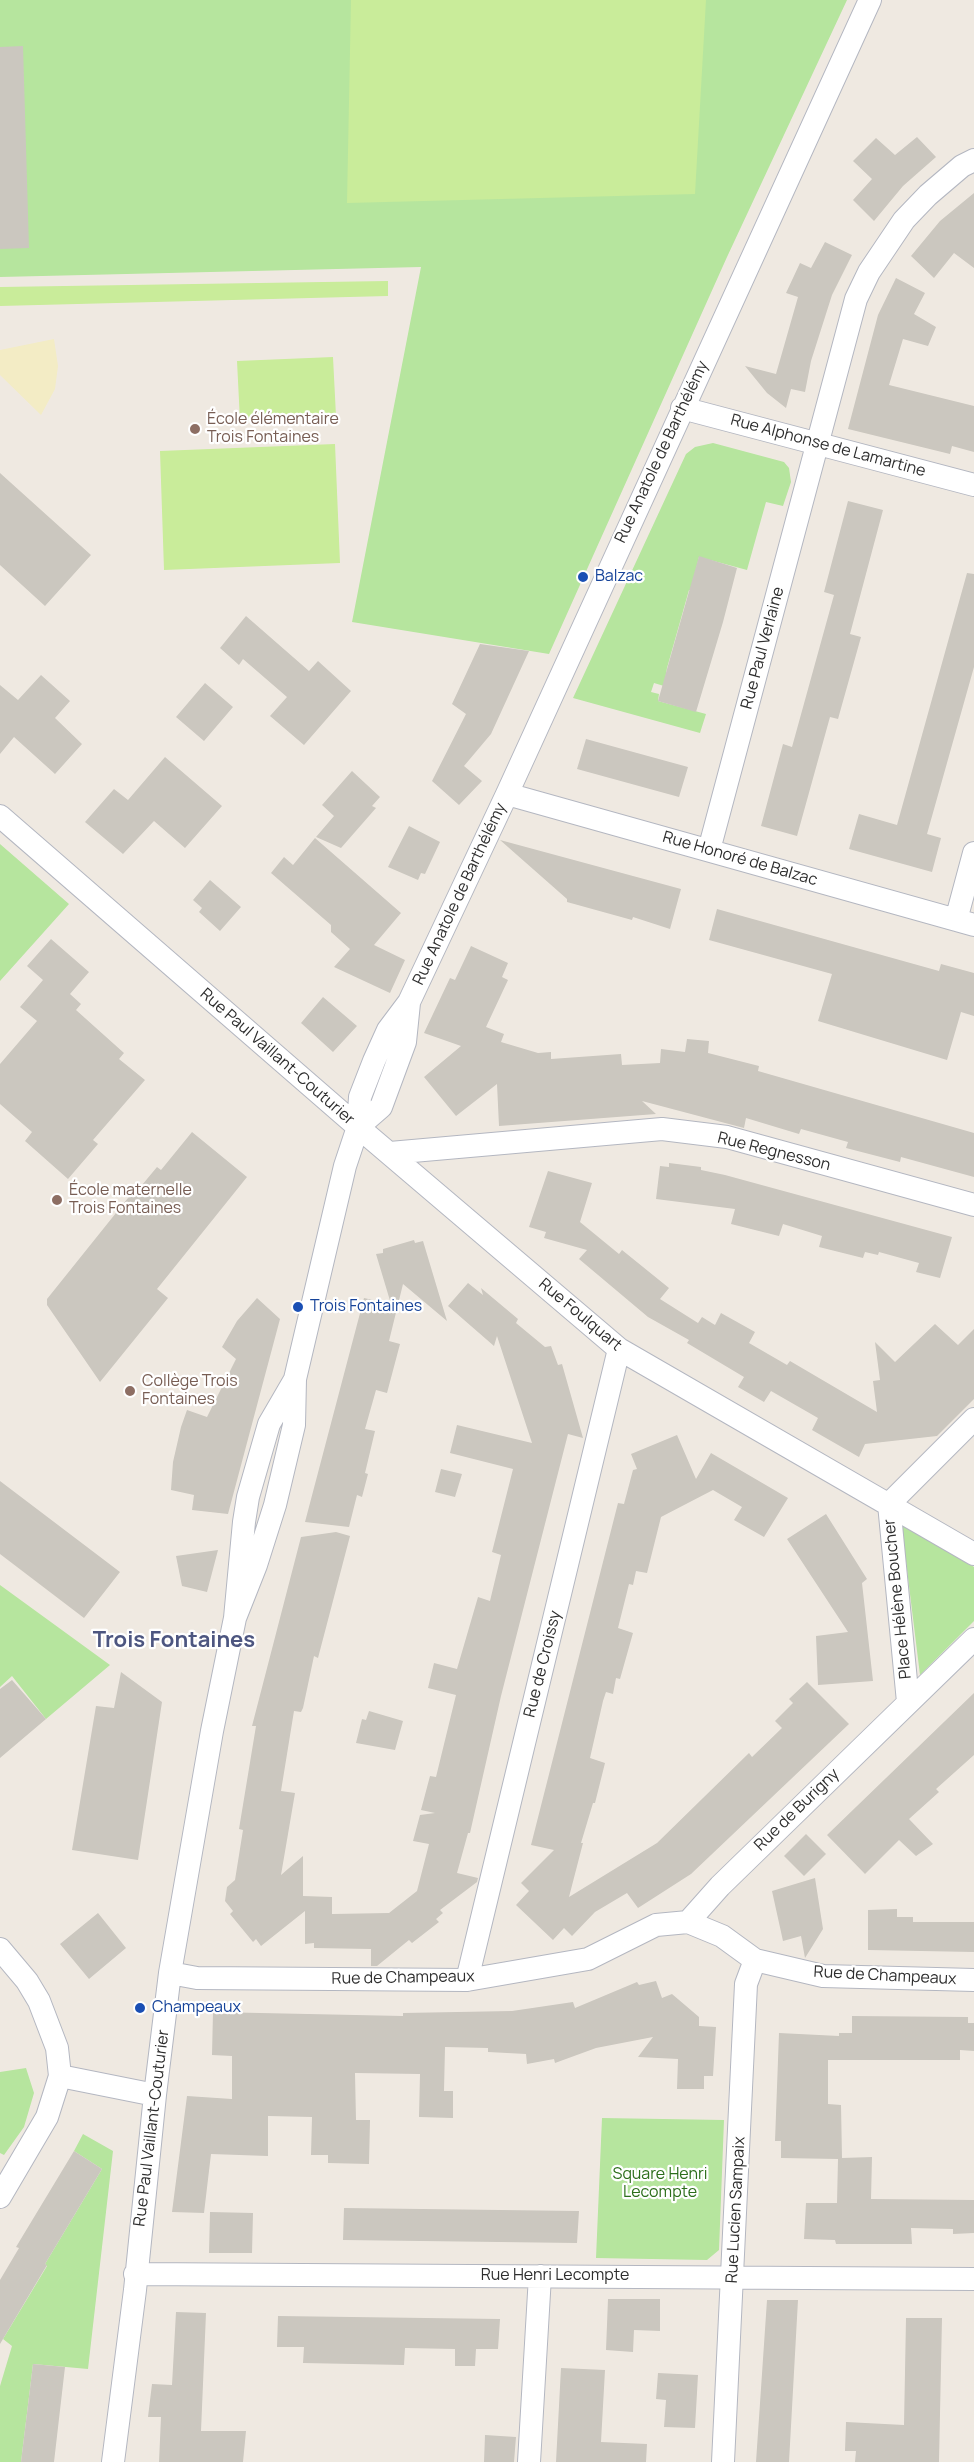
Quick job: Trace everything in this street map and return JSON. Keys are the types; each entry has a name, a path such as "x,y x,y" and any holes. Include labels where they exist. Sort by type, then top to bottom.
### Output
{"street":[{"name":"Rue Anatole de Barthélémy","path":"358,1127 380,1111 405,1042 410,1002 870,0"},
{"name":"Rue Paul Verlaine","path":"708,850 848,325 869,272 886,243 928,195 962,166 974,160"},
{"name":"Rue Alphonse de Lamartine","path":"682,408 817,445 974,484"},
{"name":"Rue Honoré de Balzac","path":"507,794 965,922"},
{"name":"Rue Paul Vaillant-Couturier","path":"0,816 358,1127 345,1166 295,1379 269,1424 248,1497 235,1618 212,1731 170,1973 113,2462"},
{"path":"965,922 974,853"},
{"name":"Rue Foulquart","path":"358,1127 619,1349 889,1504"},
{"name":"Rue Regnesson","path":"390,1153 662,1129 727,1137 974,1205"},
{"name":"Rue de Croissy","path":"467,1980 619,1349"},
{"path":"889,1504 974,1419"},
{"name":"Place Hélène Boucher","path":"889,1504 974,1554"},
{"name":"Place Hélène Boucher","path":"889,1504 908,1702"},
{"name":"Place Hélène Boucher","path":"908,1702 974,1639"},
{"name":"Rue de Burigny","path":"688,1922 720,1886 908,1702"},
{"name":"Rue de Champeaux","path":"170,1973 197,1978 467,1980 588,1959 656,1925 688,1922 722,1936 755,1960 823,1976 974,1980"},
{"path":"0,1949 27,1981 39,2001 57,2048 60,2076 47,2117 0,2197"},
{"name":"Rue Lucien Sampaix","path":"723,2462 746,1984 755,1960"},
{"path":"60,2076 155,2095"},
{"name":"Rue Henri Lecompte","path":"135,2274 974,2279"},
{"path":"529,2462 540,2276"}],"green space":[{"path":"0,0 847,0 727,257 549,654 352,622 421,267 0,277"},
{"path":"351,0 706,0 695,194 347,203"},
{"path":"388,281 388,296 0,306 0,287"},
{"path":"333,357 336,416 240,421 237,361"},
{"path":"713,443 784,462 789,468 791,482 783,506 766,502 747,570 699,557 667,668 664,686 654,683 651,692 659,694 658,701 706,714 700,733 573,698 686,454 695,447"},
{"path":"335,444 340,563 164,570 160,451"},
{"path":"0,844 69,904 0,981"},
{"path":"901,1521 974,1567 974,1621 920,1675"},
{"path":"0,1585 110,1665 46,1719 12,1676 0,1687"},
{"path":"26,2068 34,2093 24,2127 4,2155 0,2153 0,2072"},
{"name":"Square Henri Lecompte","path":"602,2118 724,2120 719,2250 707,2260 596,2258"},
{"path":"83,2134 113,2151 88,2369 33,2364 21,2462 0,2462 0,2386 12,2346 3,2339 102,2169 74,2151"}],"sand":[{"path":"54,339 58,366 55,389 41,415 0,375 0,350"}],"building":[{"path":"23,46 29,248 0,249 0,47"},
{"path":"917,137 936,157 903,186 874,221 853,200 872,179 853,161 876,138 895,155"},
{"path":"974,193 974,268 954,253 934,278 911,256 940,221"},
{"path":"825,242 852,255 832,295 811,361 805,392 791,389 786,408 767,393 745,366 776,374 798,297 786,293 800,263 811,268"},
{"path":"896,278 925,293 914,314 936,327 928,346 903,339 889,385 974,406 974,452 952,446 950,454 848,429 878,315"},
{"path":"0,473 91,555 45,606 0,565"},
{"path":"848,501 883,510 850,634 861,637 838,719 830,717 797,836 761,826 783,744 792,747 834,595 824,592"},
{"path":"699,556 737,568 696,712 658,701"},
{"path":"967,573 974,574 974,667 927,834 941,838 932,872 849,849 859,814 897,825"},
{"path":"246,616 309,671 318,661 351,691 304,745 270,716 287,697 243,659 239,665 220,648"},
{"path":"480,644 529,651 491,734 464,766 482,781 459,805 432,781 466,714 452,704"},
{"path":"41,675 70,701 55,718 82,744 55,774 14,737 0,754 0,685 18,700"},
{"path":"205,683 233,707 204,741 176,717"},
{"path":"586,739 688,767 679,797 577,769"},
{"path":"165,757 222,806 185,848 154,821 123,854 85,822 114,789 128,800"},
{"path":"352,771 380,797 372,806 376,808 341,848 316,837 334,816 322,805"},
{"path":"409,826 440,842 425,874 421,873 418,880 388,867"},
{"path":"315,838 401,913 374,945 405,960 390,993 334,967 350,949 331,932 331,925 271,873 284,857 293,865"},
{"path":"500,840 681,889 670,929 633,917 632,920 567,902 567,899"},
{"path":"210,880 241,907 220,931 199,912 202,908 193,900"},
{"path":"717,909 939,971 941,964 974,973 974,1016 961,1012 947,1060 818,1021 832,974 709,940"},
{"path":"51,939 89,972 70,994 81,1004 76,1010 124,1053 119,1059 145,1080 93,1140 98,1144 68,1179 25,1141 32,1132 0,1104 0,1064 37,1021 20,1007 43,980 27,966"},
{"path":"471,946 508,963 502,977 508,980 486,1027 504,1034 501,1042 538,1053 551,1052 551,1059 621,1054 622,1065 660,1063 661,1049 685,1052 687,1039 709,1041 708,1053 759,1066 758,1071 974,1133 974,1177 901,1157 900,1162 846,1148 848,1142 801,1129 799,1134 746,1118 744,1128 642,1101 656,1114 499,1126 497,1084 456,1116 424,1077 461,1046 424,1033 450,978 455,980"},
{"path":"323,997 357,1026 333,1052 301,1023"},
{"path":"192,1132 247,1177 157,1289 168,1298 100,1382 47,1305 47,1299 140,1183 142,1185 157,1167 161,1170"},
{"path":"669,1163 701,1167 701,1170 952,1237 940,1278 916,1272 919,1263 879,1252 878,1255 865,1252 863,1258 819,1247 822,1236 783,1224 779,1236 731,1224 735,1209 656,1199 660,1166 669,1167"},
{"path":"548,1171 592,1183 580,1222 619,1254 622,1250 669,1288 660,1299 698,1323 702,1317 715,1325 721,1313 755,1332 749,1343 787,1365 790,1361 877,1412 873,1381 880,1380 875,1342 895,1362 935,1324 958,1345 974,1329 974,1399 937,1436 865,1444 859,1457 812,1430 818,1418 771,1391 764,1402 738,1387 744,1377 687,1343 689,1340 648,1317 579,1259 587,1250 544,1238 546,1232 529,1227"},
{"path":"414,1240 415,1243 423,1241 447,1321 403,1284 389,1341 400,1344 387,1393 376,1390 365,1429 375,1431 362,1497 357,1495 349,1527 305,1522 364,1298 391,1304 376,1254 383,1253 383,1249"},
{"path":"468,1283 483,1295 481,1288 518,1319 516,1323 545,1347 551,1346 558,1365 562,1364 583,1438 568,1434 501,1696 470,1833 468,1833 457,1873 478,1878 477,1882 440,1910 443,1913 436,1919 439,1922 412,1943 409,1940 377,1966 371,1966 371,1949 314,1948 314,1943 305,1944 305,1911 261,1946 256,1939 253,1942 230,1914 233,1911 225,1901 227,1887 235,1880 243,1830 239,1829 256,1726 252,1726 301,1537 336,1532 350,1536 318,1658 314,1656 303,1708 301,1712 294,1711 281,1791 295,1793 281,1875 303,1856 303,1896 332,1897 332,1914 389,1913 417,1891 429,1844 413,1841 420,1815 435,1813 421,1810 430,1776 436,1777 456,1695 428,1688 434,1663 457,1669 478,1597 490,1601 501,1555 492,1552 513,1469 450,1453 457,1425 532,1443 497,1336 494,1346 448,1306"},
{"path":"257,1298 280,1319 228,1514 192,1510 194,1495 171,1490 173,1462 181,1427 187,1410 207,1417 236,1359 222,1347 237,1321"},
{"path":"677,1435 696,1479 711,1453 788,1498 764,1537 734,1520 742,1507 713,1490 661,1517 647,1573 636,1571 633,1585 629,1584 618,1628 633,1633 620,1679 616,1678 613,1694 606,1692 603,1701 590,1758 605,1763 595,1803 593,1803 581,1843 583,1843 569,1897 657,1843 749,1753 752,1757 782,1728 775,1721 793,1703 789,1699 807,1682 849,1724 691,1874 638,1908 627,1893 595,1912 572,1936 564,1928 553,1940 516,1905 529,1891 521,1883 554,1850 531,1845 618,1503 624,1504 633,1470 637,1469 631,1454"},
{"path":"441,1469 462,1474 455,1497 435,1492"},
{"path":"0,1481 120,1572 84,1618 0,1554"},
{"path":"826,1514 867,1579 862,1583 873,1681 818,1685 816,1636 848,1632 787,1539"},
{"path":"218,1550 207,1592 182,1586 176,1556"},
{"path":"121,1672 162,1702 138,1860 72,1850 96,1706 114,1708"},
{"path":"12,1680 46,1719 0,1758 0,1689"},
{"path":"974,1693 974,1755 936,1789 939,1792 909,1819 933,1844 916,1856 899,1840 865,1874 827,1835"},
{"path":"369,1711 403,1721 395,1750 356,1743 362,1719 366,1720"},
{"path":"806,1834 826,1854 804,1876 784,1856"},
{"path":"815,1878 823,1929 805,1958 801,1936 783,1941 772,1891"},
{"path":"897,1909 897,1917 913,1917 913,1922 974,1922 974,1952 868,1950 868,1910"},
{"path":"98,1913 126,1948 89,1979 60,1944"},
{"path":"656,1981 662,1998 672,1994 699,2017 699,2026 716,2027 713,2076 704,2076 704,2089 677,2089 678,2059 638,2057 653,2037 596,2048 555,2063 554,2059 527,2064 526,2054 488,2052 488,2048 445,2047 444,2091 453,2091 453,2118 419,2117 420,2074 355,2073 356,2120 370,2120 369,2164 328,2163 328,2155 311,2155 312,2117 268,2116 268,2156 211,2154 204,2213 172,2212 187,2096 232,2099 232,2056 212,2055 213,2012 403,2016 403,2013 512,2011 573,2002 575,2008 637,1982 639,1985"},
{"path":"852,2016 968,2017 968,2023 974,2023 974,2051 960,2050 960,2060 828,2060 828,2104 841,2105 842,2158 872,2157 871,2199 974,2200 974,2233 953,2234 953,2229 911,2228 912,2244 836,2244 835,2240 804,2239 806,2203 837,2203 838,2159 781,2158 781,2141 775,2141 779,2033 839,2036 839,2033 852,2033"},
{"path":"74,2151 102,2169 0,2344 0,2280 19,2248 16,2247"},
{"path":"344,2208 579,2211 577,2243 343,2240"},
{"path":"210,2212 253,2213 252,2253 209,2253"},
{"path":"608,2299 660,2299 660,2331 634,2330 633,2352 606,2350"},
{"path":"767,2300 798,2300 789,2462 756,2462"},
{"path":"176,2312 206,2313 201,2431 246,2431 243,2462 159,2462 161,2417 148,2417 152,2384 172,2385"},
{"path":"278,2316 500,2319 498,2349 476,2349 475,2366 455,2366 455,2349 405,2348 404,2365 303,2363 304,2347 277,2347"},
{"path":"906,2318 942,2318 939,2462 855,2462 856,2451 845,2451 846,2422 904,2425"},
{"path":"33,2364 65,2367 54,2462 21,2462"},
{"path":"561,2368 605,2370 601,2442 647,2444 646,2462 556,2462"},
{"path":"658,2373 698,2375 695,2428 664,2427 666,2400 656,2399"},
{"path":"485,2435 516,2437 514,2462 484,2462"}],"place":[{"name":"École élémentaire Trois Fontaines","path":"195,429"},
{"name":"Balzac","path":"583,577"},
{"name":"École maternelle Trois Fontaines","path":"57,1200"},
{"name":"Trois Fontaines","path":"298,1307"},
{"name":"Collège Trois Fontaines","path":"130,1391"},
{"name":"Champeaux","path":"140,2008"}],"district":[{"name":"Trois Fontaines","path":"174,1641"}]}
